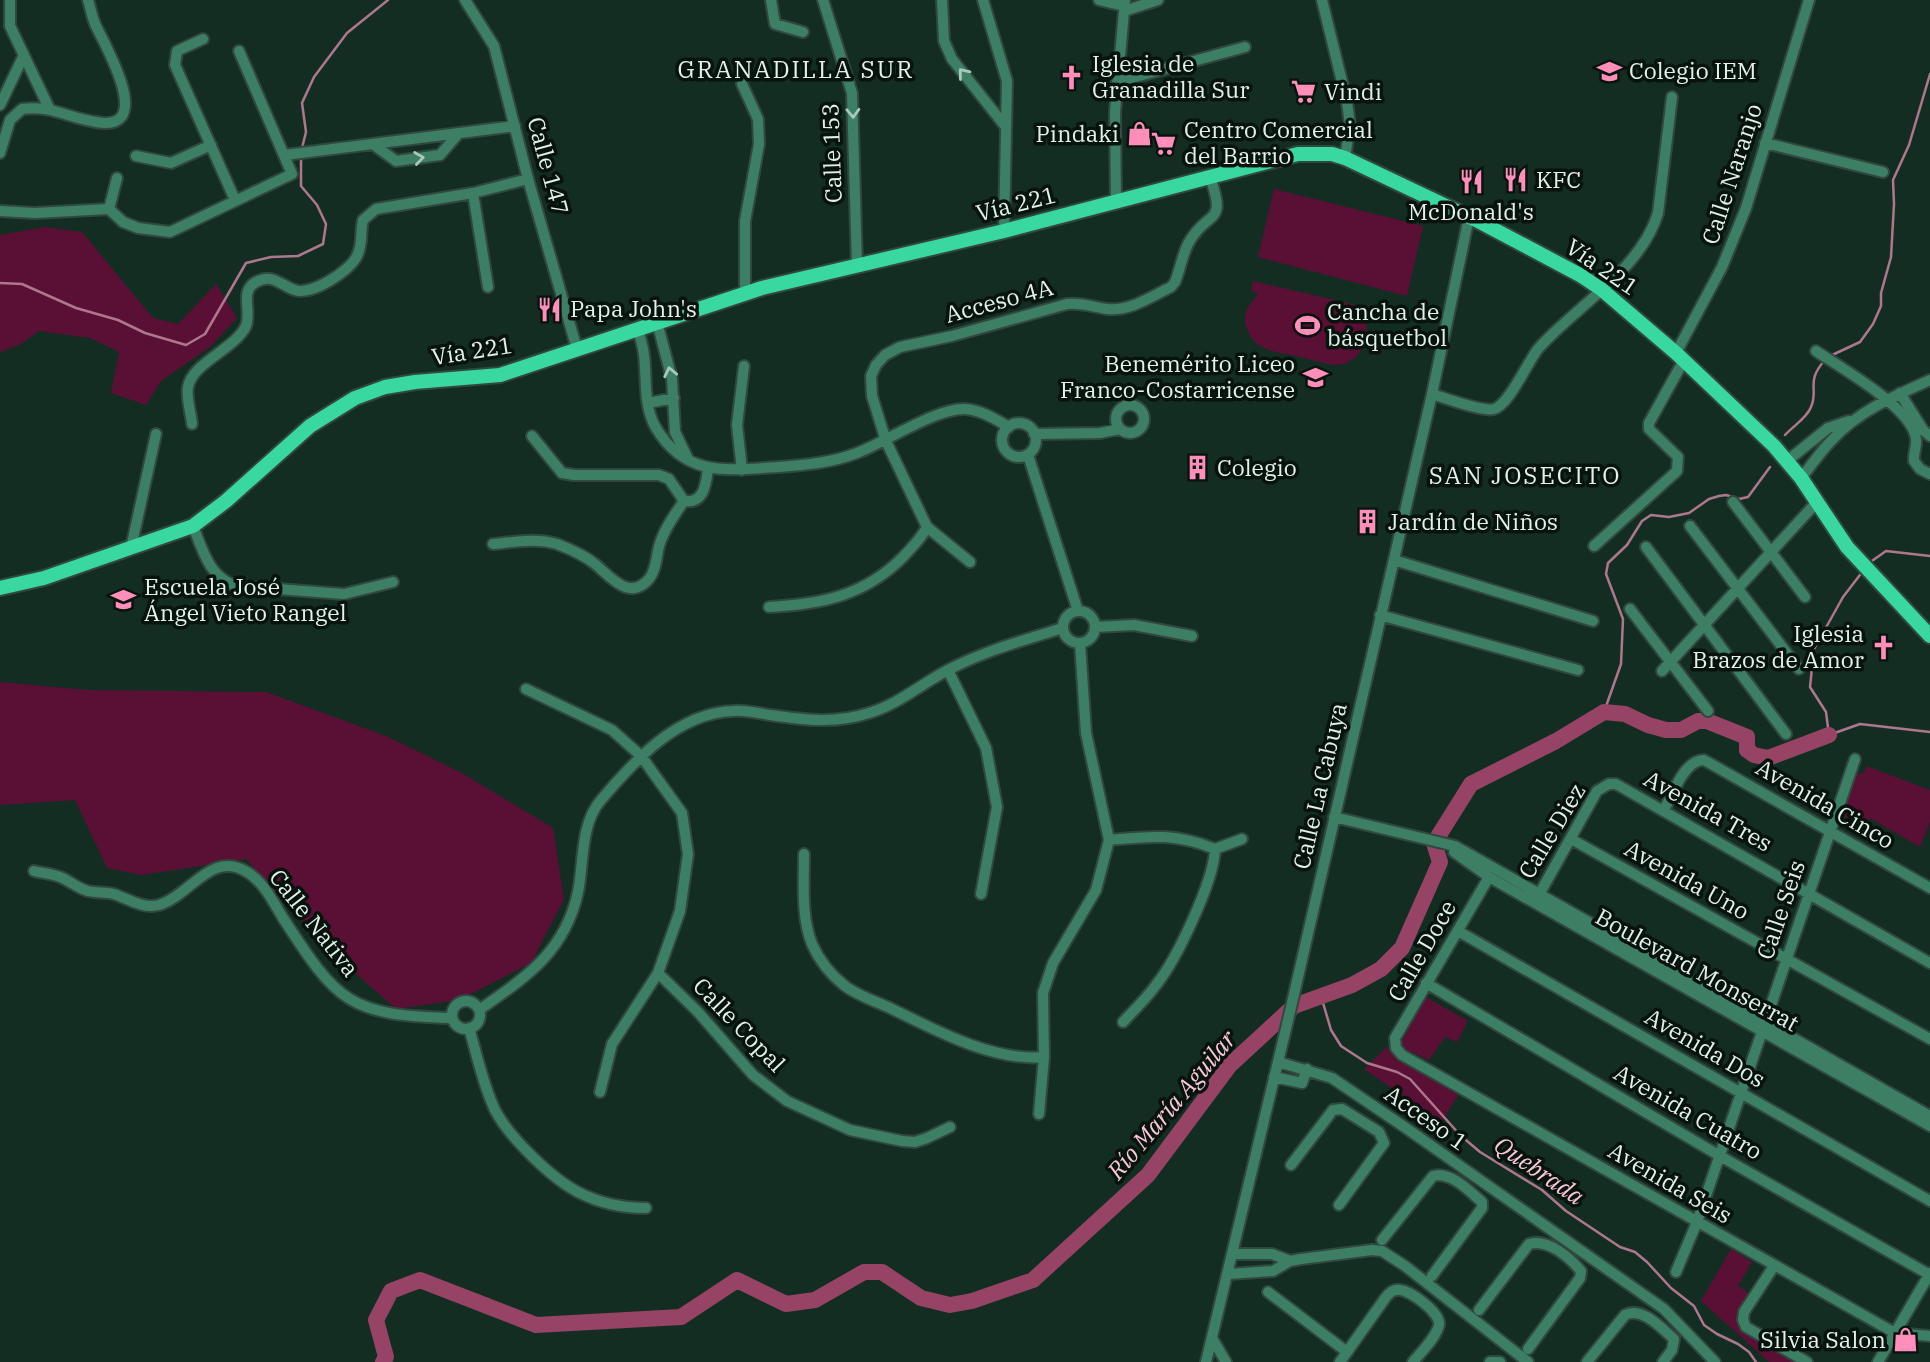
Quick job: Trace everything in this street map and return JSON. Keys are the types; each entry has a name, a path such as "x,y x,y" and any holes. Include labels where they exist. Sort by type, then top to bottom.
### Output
{"main road":[{"name":"Vía 221","path":"0,588 44,578 194,526 310,426 355,398 385,387 500,375 745,294 1004,232 1298,154 1332,154 1469,217 1580,275 1601,289 1680,356 1774,446 1801,478 1847,547 1879,583 1928,629"}],"street":[{"path":"10,0 5,25 49,108"},
{"path":"0,153 14,114 22,109 49,108 96,123 113,122 122,113 125,104 122,79 94,22 88,0"},
{"name":"Calle 147","path":"465,0 494,46 528,179 577,349"},
{"path":"771,0 775,24 803,32"},
{"name":"Calle 153","path":"823,0 852,93 857,266"},
{"path":"942,0 946,48 952,60 1005,126"},
{"path":"983,0 1007,81 1004,232"},
{"path":"1099,0 1124,6 1158,0"},
{"path":"1322,0 1347,102 1350,125 1345,158"},
{"name":"Calle Naranjo","path":"1594,546 1676,471 1678,457 1649,429 1649,423 1736,234 1809,0"},
{"path":"1116,202 1117,82 1124,6"},
{"path":"203,39 177,51 175,65 235,200"},
{"path":"1117,82 1245,47"},
{"path":"0,211 34,213 109,209 123,222 138,228 170,232 292,174 239,51"},
{"path":"0,105 23,57"},
{"path":"742,84 758,119 760,144 745,221 745,294"},
{"path":"1432,394 1488,409 1501,406 1538,350 1638,253 1653,230 1660,200 1672,97"},
{"path":"285,155 514,126"},
{"path":"374,145 396,161 440,155 458,134"},
{"path":"1765,143 1883,172"},
{"path":"136,156 171,163 211,145"},
{"name":"Acceso 4A","path":"886,440 872,396 871,376 885,355 900,347 952,336 1067,304 1078,302 1115,309 1129,306 1171,287 1188,243 1215,214 1218,206 1210,177"},
{"path":"109,209 117,178"},
{"path":"192,424 188,386 198,370 227,347 246,326 247,296 252,284 273,278 299,292 314,289 353,263 361,247 363,220 370,213 382,207 473,193 528,179"},
{"path":"473,193 488,287"},
{"name":"Calle La Cabuya","path":"1206,1362 1234,1254 1394,560 1469,217"},
{"path":"657,322 672,379 675,432 689,461"},
{"path":"638,329 644,352 648,403 655,426 671,448 689,461 708,469 742,470 812,465 855,454 942,413 964,409 984,413 1009,427"},
{"path":"1816,351 1889,400 1907,421 1916,437 1914,461 1920,469 1930,474"},
{"path":"742,470 737,425 744,366"},
{"path":"1787,461 1828,428 1855,419 1900,393 1930,380"},
{"path":"1900,393 1923,430 1930,436"},
{"path":"648,403 674,398"},
{"path":"1801,478 1832,439 1855,419"},
{"path":"1023,424 1032,429 1034,434 1034,448 1028,455 1016,457 1006,452 1002,436 1009,427 1023,424"},
{"path":"1034,434 1100,433 1119,429"},
{"path":"131,548 156,434"},
{"path":"532,436 562,472 574,475 659,475 668,480 684,501"},
{"path":"886,440 926,527 970,562"},
{"path":"1028,455 1078,611"},
{"path":"684,501 696,500 705,490 708,469"},
{"path":"493,544 540,541 554,544 588,559 619,585 632,587 644,584 652,576 663,535 684,501"},
{"path":"1733,502 1805,597"},
{"path":"1666,667 1816,503"},
{"path":"194,526 205,557 216,576 225,583 344,594 393,582"},
{"path":"1690,526 1799,669"},
{"path":"769,607 821,602 843,596 874,581 891,569 922,537 926,527"},
{"path":"1646,547 1786,734"},
{"path":"1394,560 1593,621"},
{"path":"1630,609 1666,667 1708,711"},
{"path":"1063,628 1069,614 1078,611 1088,614 1095,627"},
{"path":"1380,615 1578,670"},
{"path":"1095,627 1134,625 1192,636"},
{"path":"1063,628 1071,640 1080,643 1089,639 1095,627"},
{"path":"479,1010 528,976 559,941 578,892 584,838 598,804 641,756 684,724 710,713 734,710 813,722 841,720 871,713 899,700 948,670 1005,645 1063,628"},
{"path":"1040,1114 1044,1057 1043,993 1053,963 1096,890 1109,840 1086,733 1080,643"},
{"path":"948,670 986,748 997,807 981,894"},
{"path":"526,689 612,730 641,756 682,813 688,854 680,911 658,973 612,1044 600,1091"},
{"name":"Calle Seis","path":"1676,1272 1698,1222 1855,759"},
{"name":"Avenida Cinco","path":"1664,810 1690,765 1698,760 1710,761 1930,888"},
{"name":"Avenida Tres","path":"1609,784 1621,786 1930,963"},
{"name":"Calle Diez","path":"1537,898 1597,791 1609,784"},
{"name":"Boulevard Monserrat","path":"1334,817 1455,846 1537,898 1763,1026 1930,1116"},
{"path":"1109,840 1160,836 1190,839 1215,849 1242,839"},
{"name":"Avenida Uno","path":"1571,839 1930,1039"},
{"name":"Boulevard Monserrat","path":"1446,846 1489,877 1537,898"},
{"path":"1123,1022 1157,984 1189,926 1214,863 1215,849"},
{"path":"804,854 804,902 812,943 828,970 847,988 928,1027 989,1051 1028,1059 1044,1057"},
{"name":"Calle Nativa","path":"34,871 59,877 86,891 112,893 135,904 157,905 181,895 208,870 220,866 247,872 264,887 324,979 351,1002 401,1017 452,1018"},
{"name":"Calle Doce","path":"1396,1048 1395,1038 1489,877"},
{"name":"Avenida Dos","path":"1458,931 1930,1201"},
{"name":"Calle Copal","path":"658,973 698,1012 753,1075 787,1101 850,1130 902,1141 915,1142 950,1127"},
{"name":"Avenida Cuatro","path":"1426,983 1720,1156 1930,1274"},
{"path":"469,1001 479,1010 479,1019 469,1028 461,1028 452,1018 453,1009 460,1002 469,1001"},
{"name":"Boulevard Monserrat","path":"1763,1026 1930,1126"},
{"path":"469,1028 495,1110 505,1128 520,1145 578,1192 612,1205 646,1208"},
{"name":"Avenida Seis","path":"1396,1048 1402,1055 1895,1333 1930,1336"},
{"name":"Acceso 1","path":"1278,1062 1332,1078 1377,1108 1664,1309 1715,1362"},
{"path":"1275,1077 1302,1083 1307,1069"},
{"path":"1291,1165 1332,1110 1342,1108 1379,1132 1384,1143 1339,1205"},
{"path":"1365,1123 1377,1108"},
{"path":"1382,1240 1433,1176 1443,1174 1465,1187 1482,1202 1482,1208 1418,1300"},
{"path":"1465,1187 1473,1177"},
{"path":"1560,1252 1567,1241"},
{"path":"1229,1275 1273,1271 1290,1261 1382,1251 1431,1280 1527,1358 1580,1278 1581,1271 1560,1252 1541,1243 1530,1244 1479,1310"},
{"path":"1234,1254 1272,1254 1290,1261"},
{"path":"1774,1266 1744,1312 1743,1320 1746,1326 1807,1362"},
{"path":"1878,1362 1930,1274"},
{"path":"1340,1362 1392,1291 1399,1290 1407,1292 1436,1314 1439,1322 1438,1329 1413,1362"},
{"path":"1268,1292 1347,1352"},
{"path":"1654,1322 1664,1309"},
{"path":"1587,1362 1625,1315 1636,1312 1654,1322 1674,1339 1672,1350 1663,1362"},
{"path":"1212,1338 1226,1362"},
{"path":"1490,1362 1500,1362"}],"shaded area":[{"path":"1274,189 1423,226 1407,296 1258,257"},
{"path":"45,227 82,232 153,318 178,324 216,284 237,318 210,347 161,381 146,405 111,393 119,352 90,338 39,331 21,344 0,352 0,235"},
{"path":"1253,281 1373,309 1370,318 1363,317 1367,332 1363,348 1352,360 1337,365 1268,350 1261,346 1250,336 1245,320 1247,310 1258,294 1251,290"},
{"path":"0,682 86,690 266,692 386,736 460,772 553,828 564,899 531,963 459,1000 396,1009 330,951 246,859 141,875 107,868 75,800 0,805"},
{"path":"1866,766 1930,790 1930,822 1920,847 1870,818 1867,825 1842,816 1856,774 1864,773"},
{"path":"1426,997 1468,1021 1457,1042 1445,1037 1429,1060 1399,1046"},
{"path":"1387,1047 1459,1094 1441,1122 1364,1069"},
{"path":"1731,1249 1752,1262 1738,1286 1749,1293 1737,1321 1802,1362 1769,1362 1701,1301"}],"waterway":[{"path":"302,148 306,132 302,103 314,77 347,33 388,0"},
{"path":"1830,356 1860,342 1873,324 1881,306 1881,293 1891,257 1893,180 1909,145 1930,74"},
{"path":"0,283 22,284 76,308 186,345 205,334 246,263 271,257 298,256 323,244 326,224 317,205 301,186 301,155"},
{"path":"1785,435 1809,411 1813,401 1815,374 1825,360"},
{"path":"1604,712 1621,664 1623,619 1606,574 1608,563 1627,545 1642,521 1651,515 1669,517 1689,513 1709,499 1719,496 1739,499 1748,497 1770,467"},
{"path":"1869,563 1886,551 1930,556"},
{"path":"1863,571 1843,597 1814,649 1810,687 1826,712 1829,735 1860,724 1930,732"},
{"name":"Río María Aguilar","path":"383,1362 386,1357 376,1320 391,1291 420,1280 536,1325 681,1317 737,1280 786,1304 815,1300 864,1272 882,1272 921,1298 950,1305 972,1301 1033,1280 1148,1175 1230,1065 1294,1006 1352,985 1381,969 1402,948 1440,862 1434,843 1471,784 1556,741 1604,712 1625,714 1666,730 1681,730 1698,721 1707,721 1747,737 1747,750 1754,755 1768,758 1829,735"},
{"name":"Quebrada","path":"1321,996 1331,1030 1341,1046 1367,1063 1410,1079 1460,1135 1480,1152 1542,1190 1566,1211 1620,1247 1635,1252 1671,1288 1694,1306 1704,1325 1738,1344 1749,1352 1756,1362"}],"place":[{"name":"Colegio IEM","path":"1609,71"},
{"name":"Iglesia de Granadilla Sur","path":"1072,77"},
{"name":"Vindi","path":"1304,92"},
{"name":"Pindaki","path":"1139,134"},
{"name":"Centro Comercial del Barrio","path":"1164,143"},
{"name":"KFC","path":"1516,180"},
{"name":"McDonald's","path":"1471,182"},
{"name":"Papa John's","path":"550,309"},
{"name":"Cancha de básquetbol","path":"1307,325"},
{"name":"Benemérito Liceo Franco-Costarricense","path":"1315,377"},
{"name":"Colegio","path":"1197,468"},
{"name":"Jardín de Niños","path":"1368,522"},
{"name":"Escuela José Ángel Vieto Rangel","path":"124,600"},
{"name":"Iglesia Brazos de Amor","path":"1884,647"},
{"name":"Silvia Salon","path":"1906,1340"}],"district":[{"name":"GRANADILLA SUR","path":"796,70"},
{"name":"SAN JOSECITO","path":"1525,476"}]}
